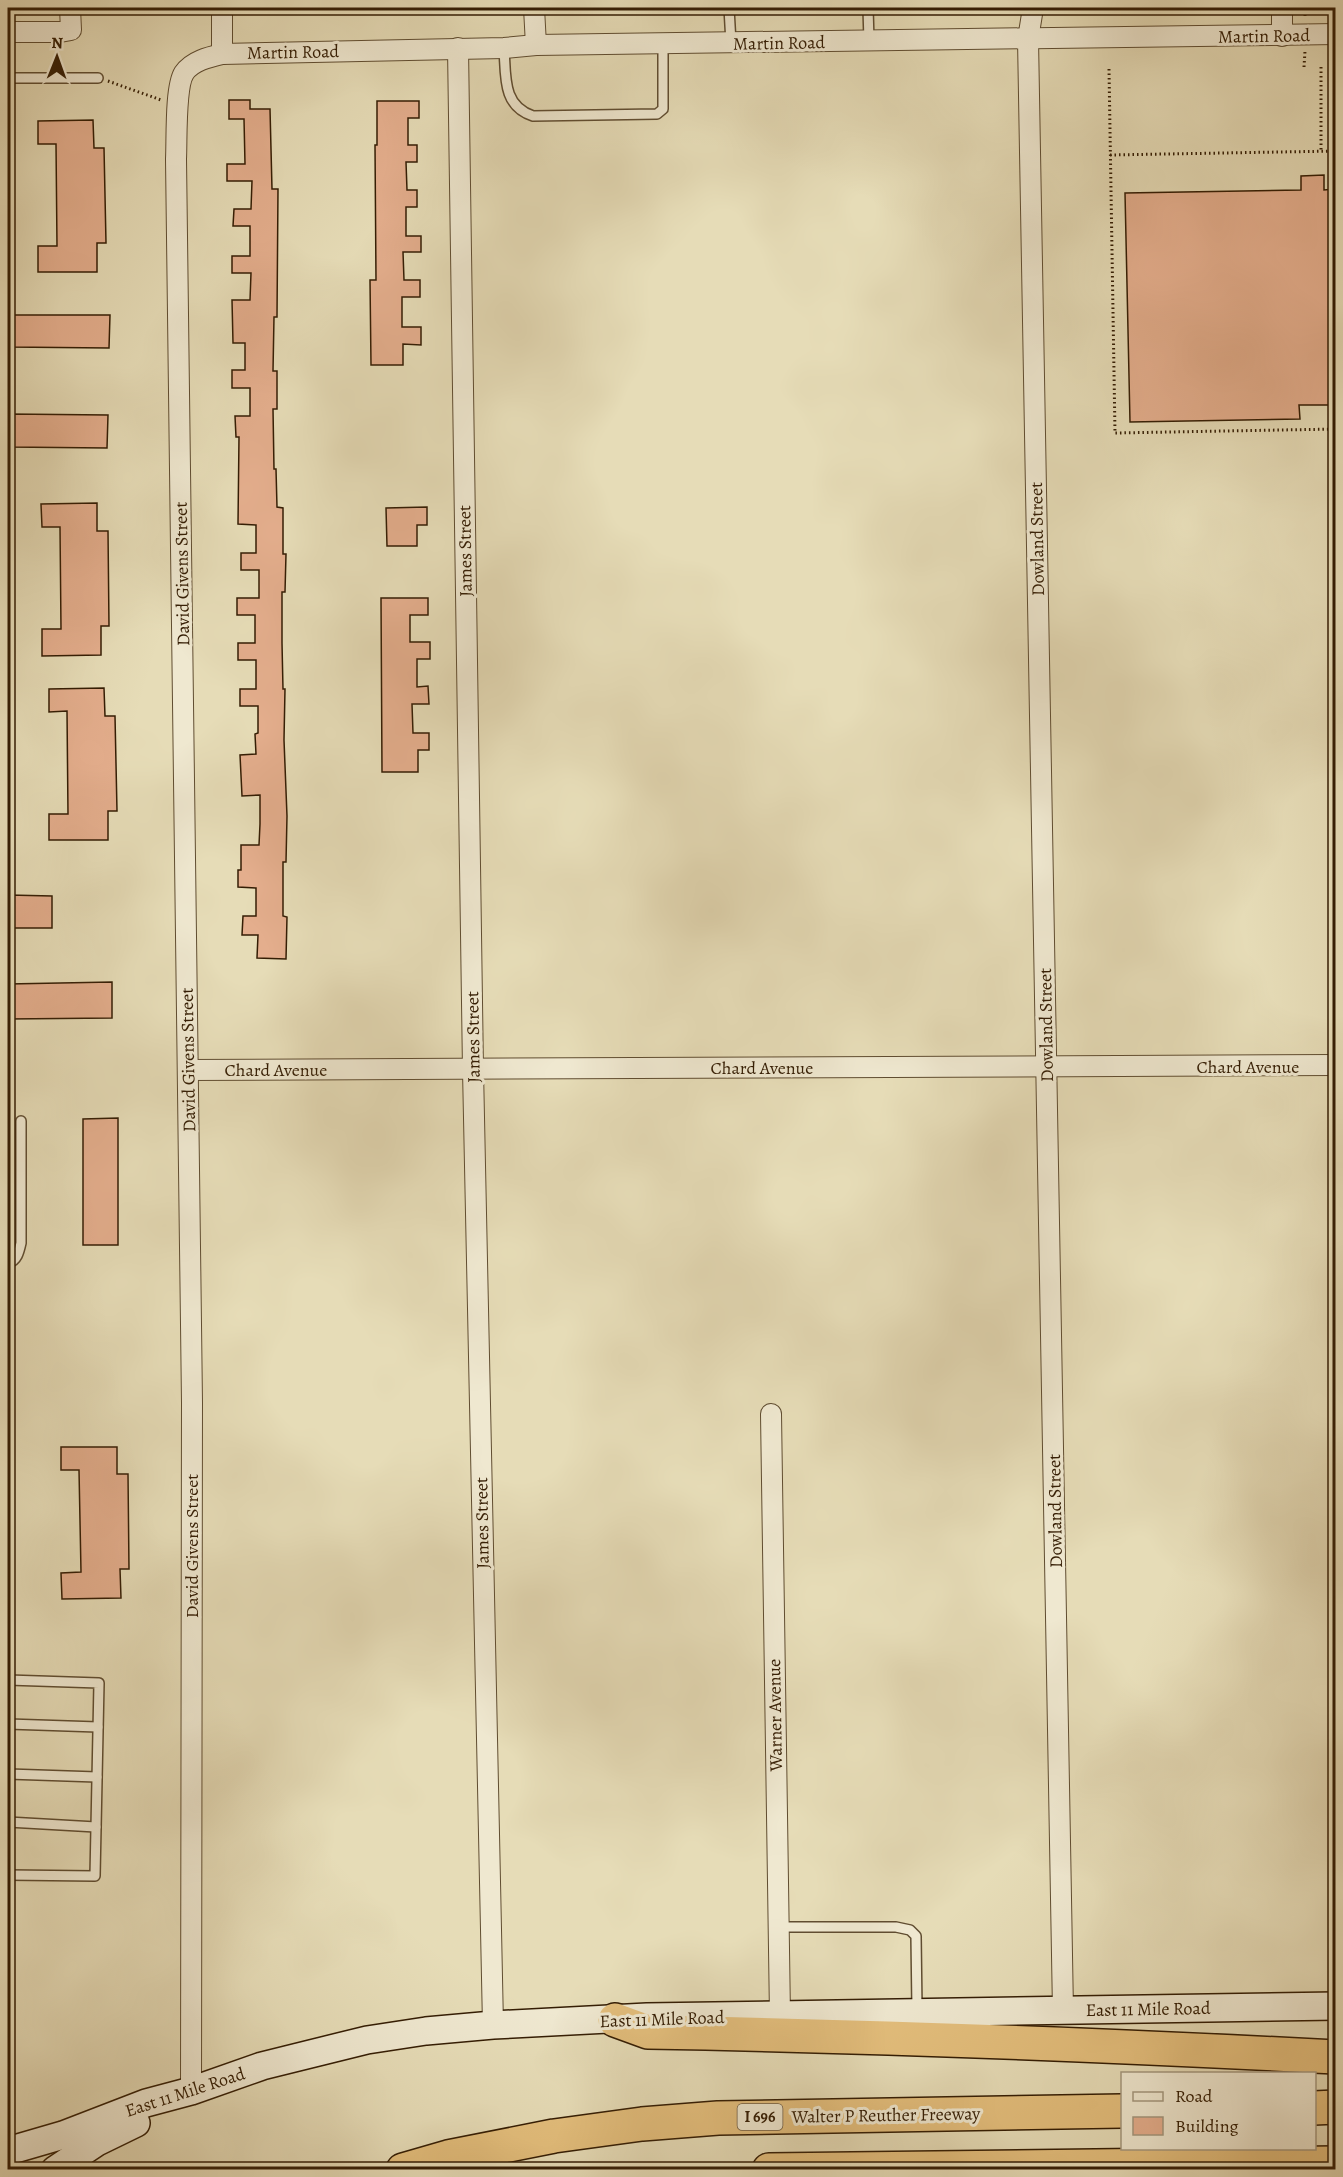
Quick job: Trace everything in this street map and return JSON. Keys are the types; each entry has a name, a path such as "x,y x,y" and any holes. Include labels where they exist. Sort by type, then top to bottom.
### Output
{"highway":[{"path":"615,2020 648,2032 1073,2043 1335,2057"},
{"path":"1316,2108 1335,2107"},
{"name":"Walter P Reuther Freeway","path":"403,2169 448,2157 554,2136 642,2124 718,2118 1121,2111"},
{"path":"769,2169 1335,2163"}],"main road":[{"name":"East 11 Mile Road","path":"8,2151 63,2135 146,2103 191,2091 262,2066 367,2040 426,2031 647,2017 1335,2006"},
{"path":"55,2169 97,2142 169,2109 191,2091"}],"street":[{"path":"8,32 71,30 70,8"},
{"path":"222,8 222,54"},
{"path":"534,8 536,45"},
{"name":"Dowland Street","path":"1033,8 1028,39 1064,2011"},
{"path":"1282,8 1282,36"},
{"name":"Martin Road","path":"222,54 504,48 536,45 1335,34"},
{"name":"James Street","path":"458,48 473,1070 493,2025"},
{"name":"David Givens Street","path":"191,2091 192,1402 176,159 180,86 184,72 201,59 222,54"},
{"name":"Chard Avenue","path":"188,1070 1335,1065"},
{"name":"Warner Avenue","path":"771,1414 780,2016"}],"lane":[{"path":"729,8 731,43"},
{"path":"868,8 869,42"},
{"path":"504,48 508,92 514,105 522,112 533,116 657,114 663,109 663,44"},
{"path":"8,78 98,78"},
{"path":"8,1263 19,1254 21,1243 21,1121"},
{"path":"8,1680 99,1683 94,1876 8,1875"},
{"path":"8,1724 98,1727"},
{"path":"8,1774 97,1777"},
{"path":"8,1822 96,1827"},
{"path":"779,1927 896,1927 910,1930 916,1936 918,2014"}],"path":[{"path":"1305,8 1305,17"},
{"path":"1304,67 1305,51"},
{"path":"1321,67 1322,152"},
{"path":"1109,69 1115,433 1335,431"},
{"path":"98,78 179,107"},
{"path":"1110,155 1335,151"}],"building":[{"path":"229,100 250,100 250,109 270,109 272,189 278,189 277,317 274,317 273,371 277,371 277,409 273,409 277,507 283,508 283,554 286,554 285,592 282,592 282,643 287,816 286,862 283,862 283,916 287,917 286,959 257,958 258,935 242,935 243,916 256,916 256,888 238,887 241,845 259,845 260,795 242,796 240,755 256,754 255,734 258,733 258,706 240,706 240,689 256,689 256,660 238,660 238,643 255,643 255,615 237,615 237,598 259,598 259,570 241,570 241,553 256,553 256,525 238,524 239,437 236,437 235,416 250,416 250,388 232,388 232,370 245,370 245,343 233,343 232,300 250,300 251,273 232,273 232,256 250,256 250,226 233,226 234,209 251,209 252,181 227,181 227,164 245,164 244,119 229,119"},
{"path":"377,101 419,101 419,118 408,118 408,145 417,145 417,162 406,162 407,190 417,190 417,207 406,207 406,236 421,236 421,252 403,252 404,280 420,280 420,297 402,297 402,327 421,327 421,345 403,344 403,365 371,365 370,280 376,280"},
{"path":"93,120 94,148 104,148 106,243 97,243 97,272 38,272 38,246 57,246 56,144 38,144 38,121"},
{"path":"1324,175 1324,190 1335,189 1335,405 1299,405 1300,419 1130,422 1125,193 1301,190 1301,176"},
{"path":"8,315 110,315 109,348 8,347"},
{"path":"8,414 108,415 107,448 8,447"},
{"path":"97,503 97,531 108,531 109,626 101,626 101,655 42,656 42,629 61,629 60,527 42,527 41,504"},
{"path":"427,507 427,525 417,525 417,546 387,546 386,508"},
{"path":"381,598 428,598 428,615 410,615 410,642 430,642 430,659 417,659 417,687 428,686 429,704 412,704 413,733 429,733 429,750 418,750 418,772 382,772"},
{"path":"104,688 105,716 115,716 117,811 108,811 108,840 49,840 49,814 68,814 67,711 49,712 49,689"},
{"path":"8,895 52,896 52,928 8,928"},
{"path":"112,982 112,1018 8,1019 8,984"},
{"path":"118,1118 118,1245 83,1245 83,1119"},
{"path":"61,1447 117,1447 117,1474 128,1474 129,1569 120,1569 121,1598 62,1599 61,1573 81,1572 79,1470 61,1470"}]}
